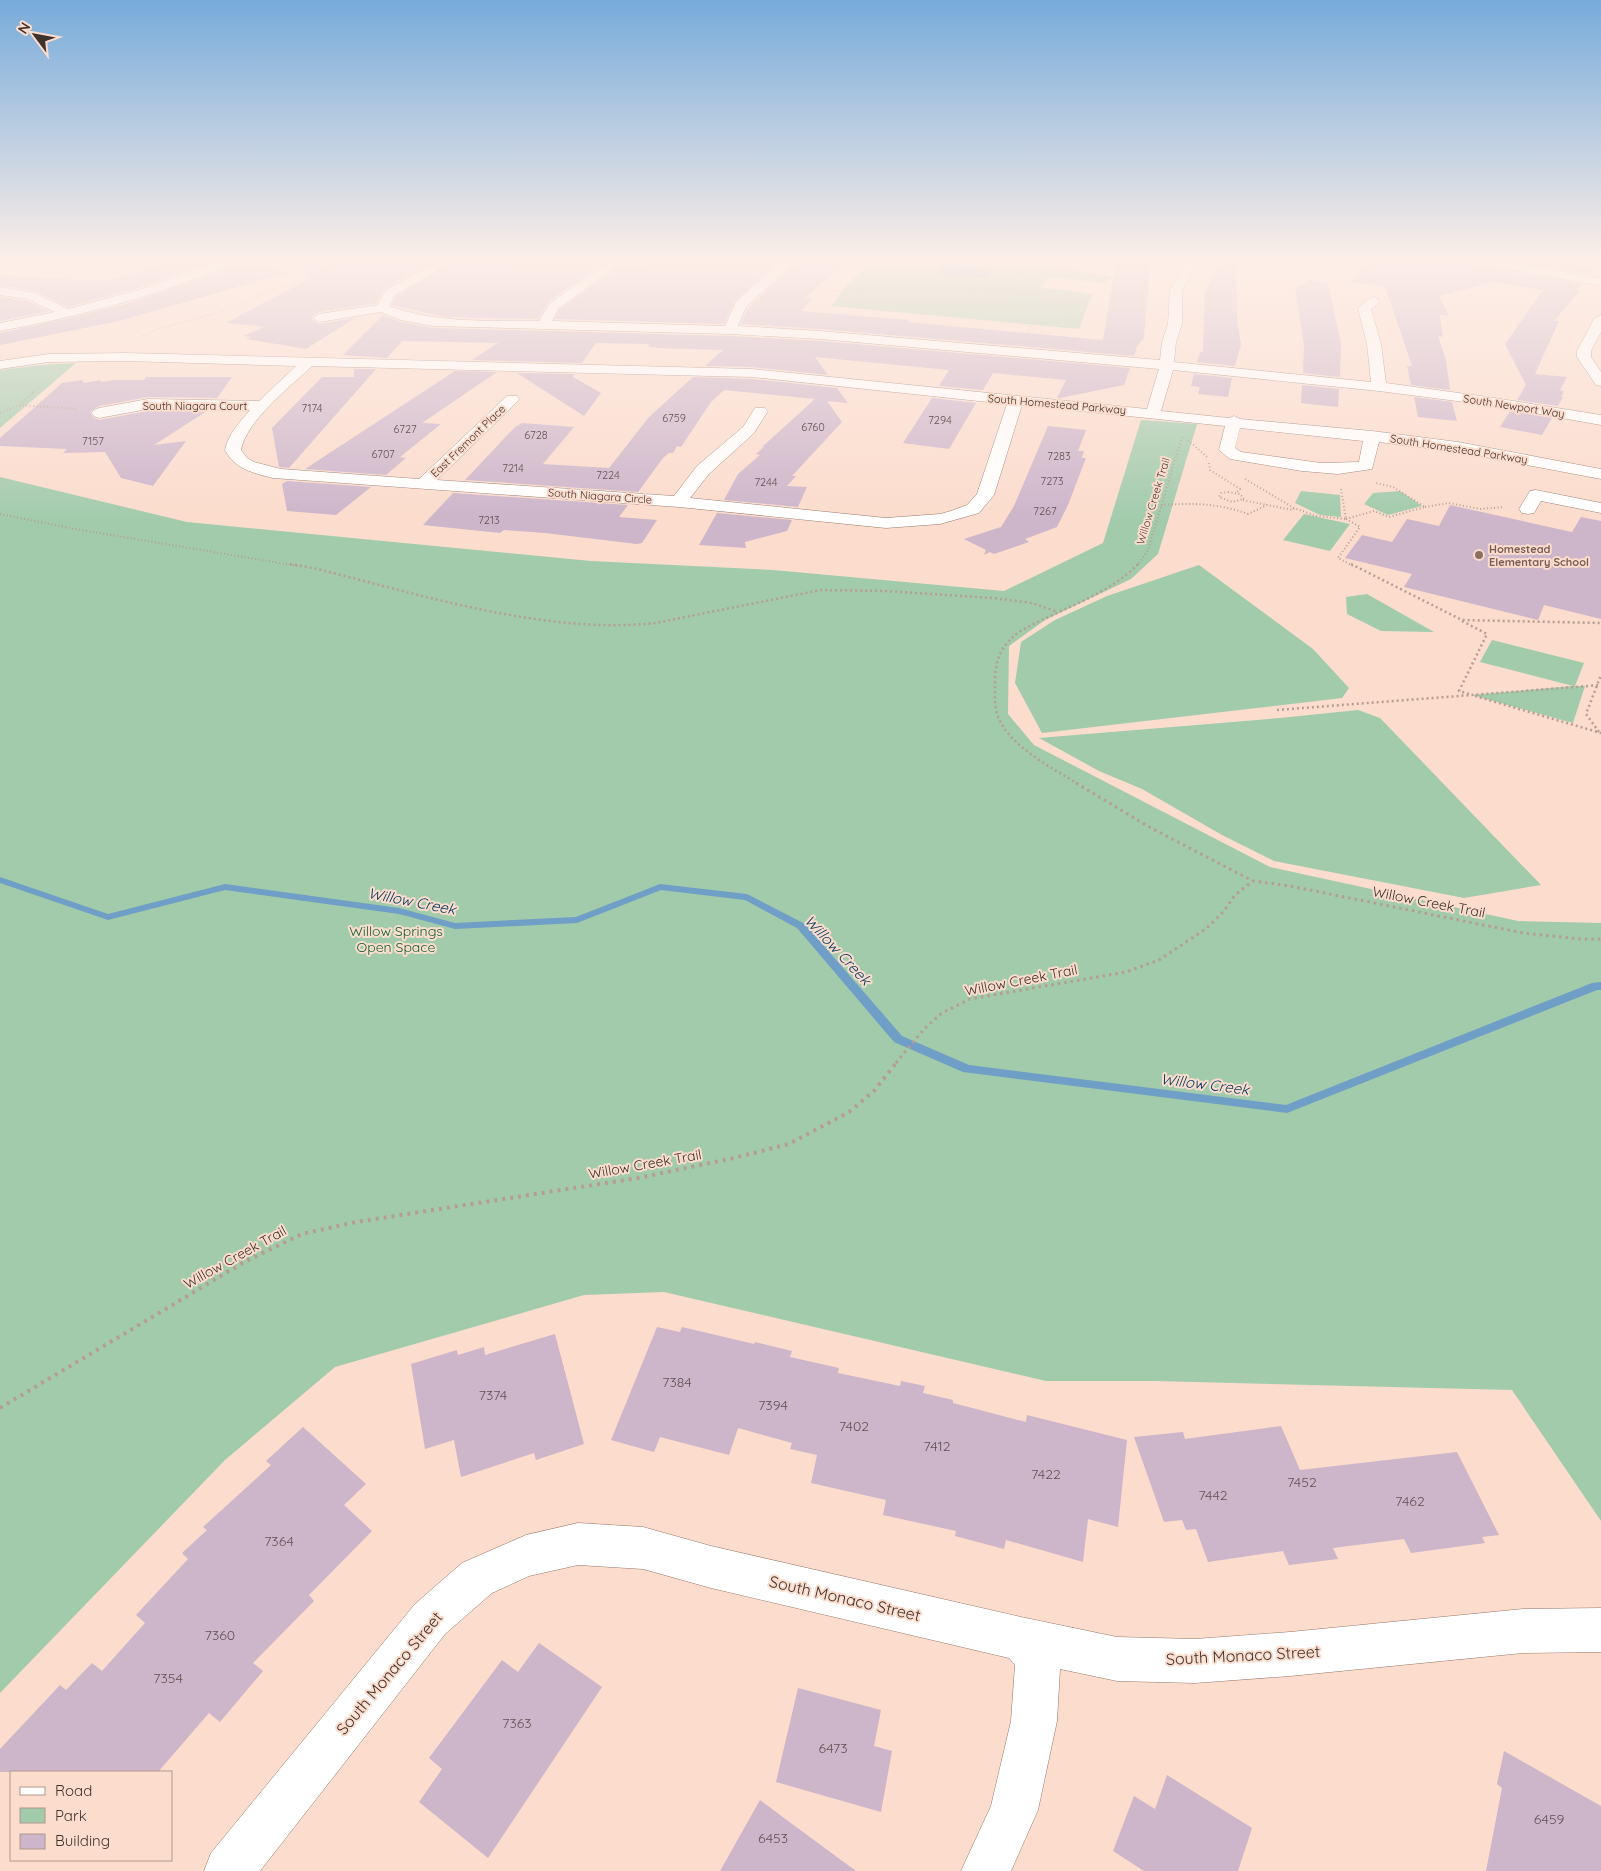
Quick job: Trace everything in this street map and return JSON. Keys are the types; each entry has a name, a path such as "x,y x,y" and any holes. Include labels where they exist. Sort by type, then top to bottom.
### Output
{"street":[{"name":"South Newport Way","path":"925,345 1166,365 1378,387 1599,416"},
{"path":"1152,413 1166,365 1169,345"},
{"path":"1374,345 1378,387"},
{"path":"1587,345 1584,351 1584,357 1601,382"},
{"name":"South Homestead Parkway","path":"0,365 49,358 92,356 743,372 1372,436 1458,447 1601,474"},
{"name":"South Niagara Circle","path":"309,361 262,406 233,443 233,450 240,461 253,468 287,475 679,502 886,523 940,519 958,515 973,508 985,495 1016,400"},
{"name":"East Fremont Place","path":"424,484 512,399"},
{"name":"South Niagara Court","path":"99,413 148,404 262,406"},
{"path":"679,502 703,470 744,435 755,422 760,411"},
{"path":"1234,421 1227,450 1236,456 1335,469 1353,470 1366,466 1372,436"},
{"path":"1528,509 1536,495 1601,508"},
{"name":"South Monaco Street","path":"229,1871 430,1620 477,1578 526,1556 578,1544 643,1548 711,1567 1117,1659 1195,1661 1290,1654 1523,1631 1601,1630"},
{"path":"986,1871 1014,1810 1034,1721 1038,1657 1021,1638"}],"path":[{"path":"1010,352 1017,345"},
{"path":"0,413 20,405 38,388 39,378 34,376"},
{"path":"20,405 99,413"},
{"name":"Willow Creek Trail","path":"1175,415 1174,422 1180,427 1182,435 1143,559 1120,580 1039,620 1016,634 1003,646 997,657 994,674 995,707 1000,724 1022,746 1070,779 1160,831 1253,881 1290,886 1524,932 1580,940 1601,938"},
{"path":"1212,472 1240,489 1236,493"},
{"path":"1243,500 1243,496 1236,493 1224,492 1218,496 1227,502 1243,500 1293,510 1294,508 1316,516 1346,519 1374,511 1389,517 1425,507 1449,503 1480,509 1516,506 1528,509"},
{"path":"1343,492 1346,519"},
{"path":"1400,492 1425,507"},
{"path":"1161,505 1186,502 1217,504 1248,514 1267,505"},
{"path":"0,514 75,529 313,568 483,610 547,620 636,625 655,623 821,590 848,589 1008,599 1029,602 1058,612"},
{"path":"1346,519 1360,527 1338,558 1487,634 1459,691 1601,734"},
{"path":"1462,620 1601,623"},
{"path":"1601,675 1599,685 1586,714 1601,734"},
{"path":"1277,710 1599,685"},
{"name":"Willow Creek Trail","path":"0,1408 246,1261 302,1234 356,1222 638,1178 734,1158 789,1144 849,1112 874,1091 924,1029 942,1013 970,999 1126,972 1159,960 1207,928 1224,911 1235,895 1253,881"}],"green space":[{"path":"76,363 0,428 0,370"},
{"name":"Willow Springs Open Space","path":"1141,420 1197,424 1158,554 1131,579 1045,620 1009,646 1008,714 1034,745 1270,867 1518,921 1601,923 1601,1521 1512,1390 1155,1381 1046,1381 664,1292 584,1295 335,1367 225,1460 0,1693 0,477 187,522 591,561 773,570 1004,591 1103,543"},
{"path":"1301,491 1340,495 1341,517 1320,515 1295,503"},
{"path":"1400,491 1422,506 1388,515 1364,504 1373,493"},
{"path":"1304,514 1350,524 1330,551 1283,540"},
{"path":"1199,565 1313,649 1349,688 1342,698 1042,733 1015,683 1021,642 1055,620 1107,596"},
{"path":"1367,594 1434,632 1381,631 1347,614 1346,597"},
{"path":"1492,640 1584,663 1575,686 1585,686 1573,723 1472,695 1573,686 1480,662"},
{"path":"1358,710 1380,718 1541,885 1464,898 1274,861 1222,835 1142,789 1099,771 1039,738 1280,718"}],"building":[{"path":"284,345 312,345 306,349"},
{"path":"353,345 398,345 387,358 343,355"},
{"path":"494,345 594,345 582,363 472,360"},
{"path":"649,345 870,345 1130,368 1124,385 1057,398 1066,380 993,373 983,390 939,386 949,370 815,357 828,375 752,367 705,366 723,350 648,347"},
{"path":"1010,345 1138,345 1134,356"},
{"path":"1203,345 1241,345 1235,366 1197,362 1200,352 1203,352"},
{"path":"1304,345 1341,345 1340,377 1303,373"},
{"path":"1405,345 1441,345 1446,360 1450,390 1411,385 1407,366 1412,366"},
{"path":"1506,345 1548,345 1535,374 1567,377 1560,390 1564,391 1558,406 1517,400 1526,385"},
{"path":"354,369 376,369 289,468 279,467 272,428 322,377 354,377"},
{"path":"455,371 497,372 422,423 441,424 400,457 406,458 386,475 305,469"},
{"path":"517,373 574,374 573,377 601,393 584,416"},
{"path":"1194,374 1232,378 1228,397 1198,394 1200,387 1191,386"},
{"path":"146,377 232,377 217,398 148,397 99,406 90,412 93,417 99,420 148,411 207,411 154,445 186,441 153,486 121,478 105,452 63,453 67,449 0,446 0,438 62,383 82,380 84,383 100,380 101,382 144,380"},
{"path":"693,377 752,379 837,388 848,403 827,401 842,422 792,476 796,476 787,486 807,487 798,507 724,500 738,474 760,455 756,454 764,447 762,447 815,399 724,390 711,402 681,447 677,446 673,453 669,453 663,458 638,492 465,480 515,427 522,423 574,427 543,464 609,468 649,417"},
{"path":"1302,385 1339,389 1338,407 1301,403"},
{"path":"1414,397 1452,402 1457,421 1418,417"},
{"path":"932,398 976,403 949,449 903,443"},
{"path":"1510,411 1552,418 1542,435 1500,427"},
{"path":"1048,426 1086,430 1078,451 1084,451 1082,458 1086,458 1068,505 1057,527 1025,539 1029,542 994,554 990,552 984,555 986,550 964,539 1001,527 1014,506"},
{"path":"287,481 371,487 336,515 287,511 282,484"},
{"path":"453,493 628,505 619,517 657,520 642,543 637,544 545,533 504,530 500,533 423,525"},
{"path":"1450,505 1572,532 1581,517 1601,521 1601,619 1544,605 1538,620 1404,587 1412,574 1345,558 1362,535 1392,542 1407,519 1439,526"},
{"path":"717,513 792,520 787,531 745,542 746,548 699,545"},
{"path":"657,1327 680,1332 682,1327 754,1344 755,1342 792,1351 790,1357 839,1368 838,1373 900,1386 901,1381 925,1386 923,1393 953,1400 953,1403 1026,1422 1027,1415 1127,1440 1118,1527 1088,1519 1083,1562 1006,1540 1004,1549 955,1536 956,1531 883,1515 886,1500 811,1483 817,1455 790,1449 792,1443 738,1428 729,1455 660,1437 654,1452 611,1440"},
{"path":"555,1334 584,1444 536,1460 534,1453 461,1477 454,1440 425,1449 411,1364 457,1350 458,1355 484,1347 485,1355"},
{"path":"1281,1426 1300,1470 1457,1452 1499,1535 1482,1537 1485,1543 1411,1553 1404,1539 1333,1548 1338,1559 1289,1565 1283,1551 1208,1562 1196,1529 1186,1530 1182,1520 1164,1522 1134,1437 1183,1432 1185,1439"},
{"path":"303,1427 366,1484 344,1505 372,1531 309,1595 314,1601 253,1663 263,1671 220,1722 209,1713 159,1771 0,1772 0,1749 60,1685 66,1690 92,1663 102,1671 145,1623 136,1615 188,1559 182,1553 207,1530 203,1527 271,1465 266,1461"},
{"path":"539,1643 602,1687 488,1858 419,1802 442,1769 429,1758 502,1660 518,1672"},
{"path":"798,1688 881,1710 874,1746 892,1751 881,1812 776,1782"},
{"path":"1504,1751 1601,1806 1601,1871 1486,1871 1502,1788 1497,1784"},
{"path":"1167,1775 1252,1828 1238,1871 1144,1871 1113,1851 1134,1796 1155,1809"},
{"path":"760,1800 784,1818 856,1871 720,1871"}],"waterway":[{"name":"Willow Creek","path":"0,880 108,917 225,887 399,911 455,926 577,920 660,887 747,897 801,926 898,1039 967,1069 1287,1109 1596,986 1601,986"}],"place":[{"name":"Homestead Elementary School","path":"1479,555"}]}
